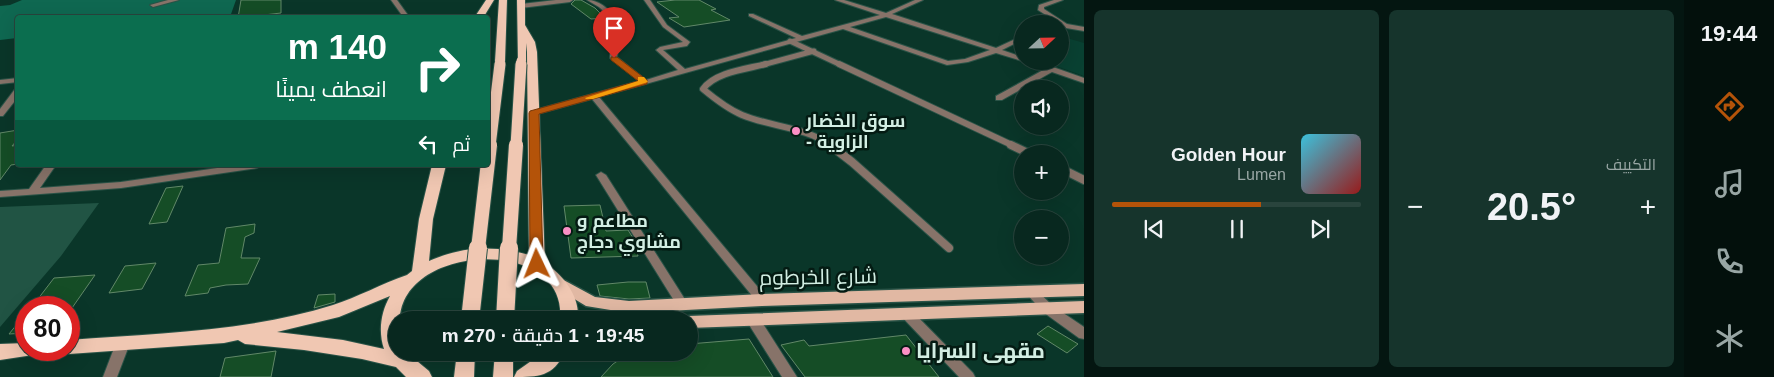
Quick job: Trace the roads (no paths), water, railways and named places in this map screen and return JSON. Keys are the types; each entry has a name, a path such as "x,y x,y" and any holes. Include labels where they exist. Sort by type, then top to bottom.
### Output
{"highway":[{"path":"478,15 490,0"},
{"path":"490,148 500,62 503,0"},
{"path":"506,311 521,61 521,3"},
{"path":"521,25 530,42 532,52 537,264"},
{"path":"409,372 392,345 388,327 390,310 398,294 415,276 439,167"},
{"path":"471,311 488,167"},
{"path":"80,346 224,336 289,323 333,312 362,302 451,258 478,252 499,253 519,257 537,264 558,282 567,298 568,311"},
{"path":"224,336 333,345 409,372"},
{"path":"0,352 15,351"},
{"path":"464,377 465,361"},
{"path":"503,377 504,361"},
{"path":"524,377 549,361"}],"main road":[{"name":"شارع الخرطوم","path":"558,282 584,298 601,304 629,307 762,300 1084,290"},
{"name":"شارع الخرطوم","path":"698,322 1048,309 1084,306"}],"street":[{"path":"153,5 176,0"},
{"path":"394,0 405,15"},
{"path":"521,3 570,0"},
{"path":"590,0 601,6 612,16"},
{"path":"647,0 665,26 687,42 685,45 659,50 682,70"},
{"path":"838,0 1014,56"},
{"path":"534,113 682,70 885,15 920,0"},
{"path":"1048,15 1041,10 1041,6 1060,0"},
{"path":"751,15 801,38"},
{"path":"1069,26 1084,29"},
{"path":"844,27 947,63 997,50 1014,42"},
{"path":"612,37 616,43 614,58 644,82"},
{"path":"999,98 1049,70"},
{"path":"1054,70 1084,81"},
{"path":"0,82 15,80"},
{"path":"0,114 15,95"},
{"path":"594,96 762,300"},
{"path":"32,192 49,167"},
{"path":"0,194 128,184 243,167"},
{"path":"601,175 682,304"},
{"path":"1031,292 1048,309 1084,334"},
{"path":"907,314 968,377"},
{"path":"753,320 790,377"},
{"path":"110,377 123,343"}],"lane":[{"path":"790,41 1014,146"},
{"path":"814,51 718,77 706,83 703,89 742,115 799,132 827,143 852,162 949,248"},
{"path":"1069,172 1084,180"}],"place":[{"name":"سوق الخضار - الزاوية","path":"796,131"},
{"name":"مطاعم و مشاوي دجاج","path":"567,231"},
{"name":"مقهى السرايا","path":"906,351"}]}
